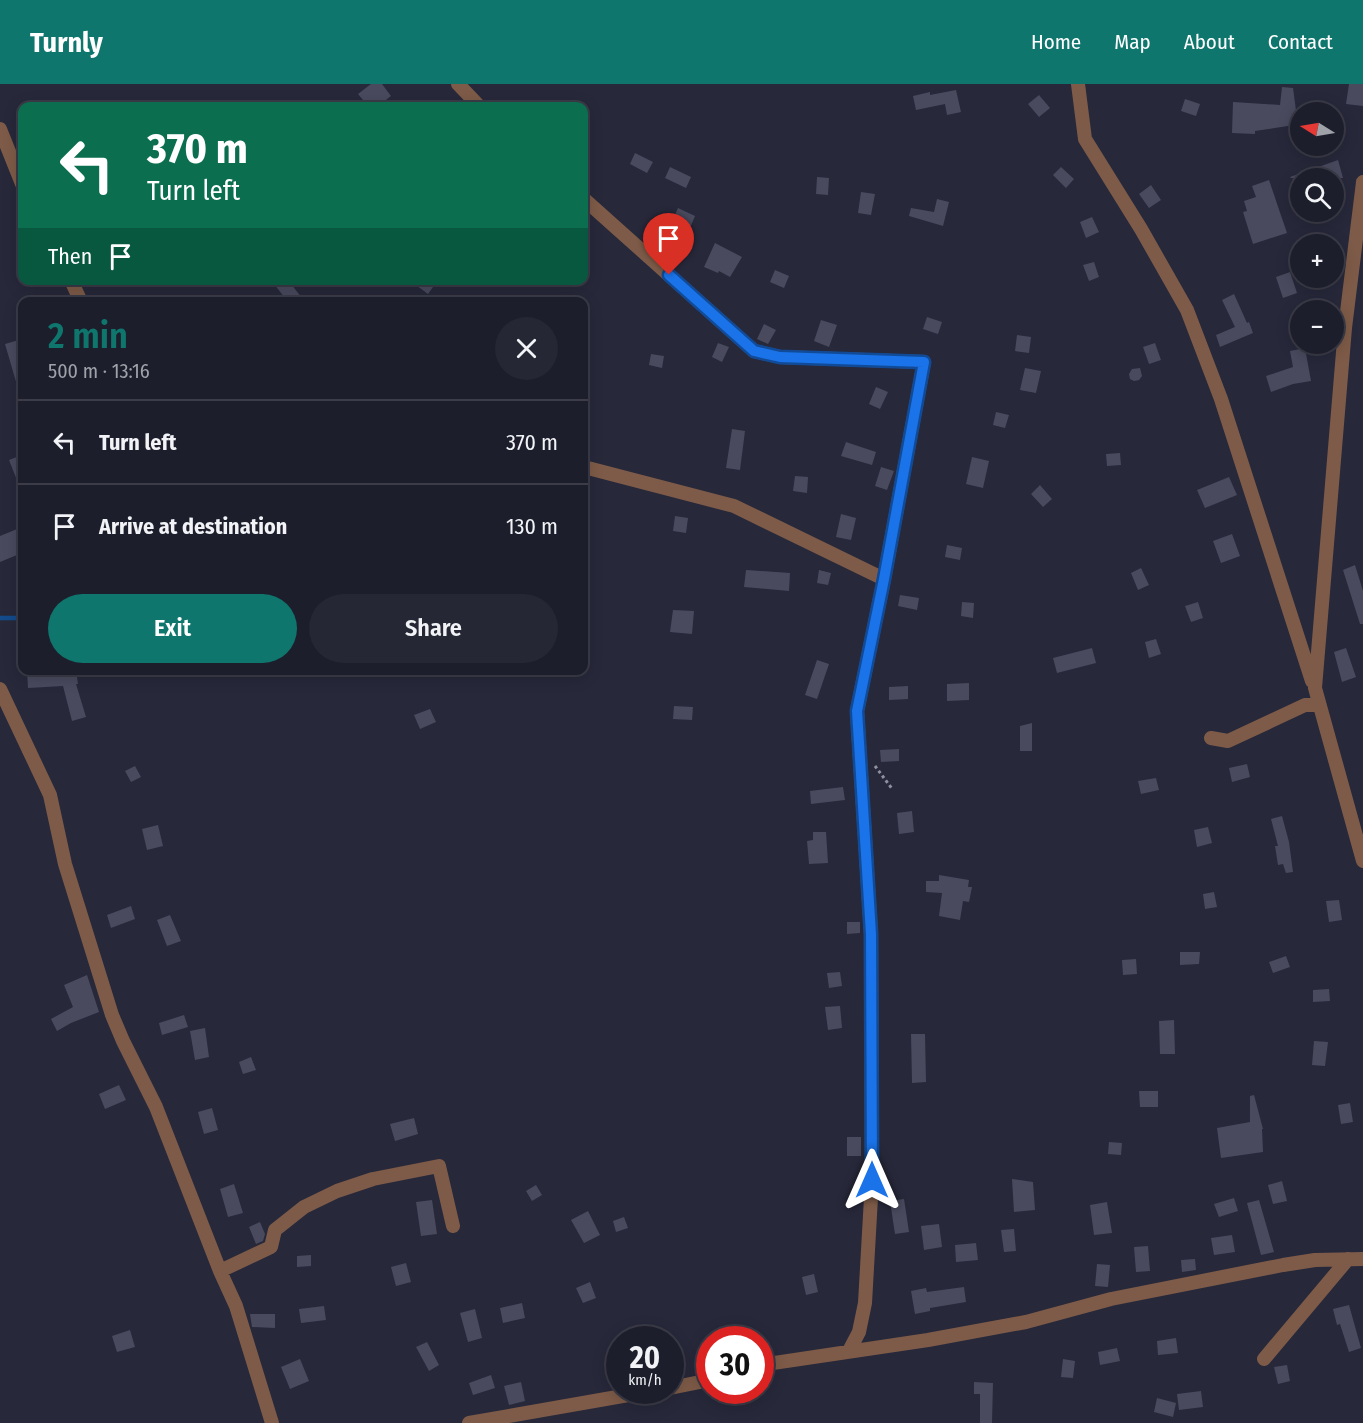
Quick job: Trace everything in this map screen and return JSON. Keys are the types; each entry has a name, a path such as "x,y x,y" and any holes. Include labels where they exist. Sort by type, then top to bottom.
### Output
{"street":[{"path":"458,84 475,102"},
{"path":"1078,84 1085,139 1141,229 1187,310 1221,399 1315,688 1363,861"},
{"path":"0,129 18,174"},
{"path":"1315,688 1345,328 1363,182"},
{"path":"588,203 754,351 780,357 924,362 857,711 871,934 872,1180 865,1303 859,1332 849,1351"},
{"path":"588,468 734,506 884,579"},
{"path":"0,689 50,795 65,864 112,1015 156,1107 236,1306 272,1423"},
{"path":"1211,738 1228,741 1305,705 1319,705"},
{"path":"220,1271 271,1247 275,1230 304,1206 337,1191 374,1179 439,1166 453,1226"},
{"path":"1264,1359 1348,1259"},
{"path":"774,1363 928,1340 1026,1322 1111,1299 1283,1265 1315,1260 1363,1259"},
{"path":"469,1423 606,1399"}],"building":[{"path":"371,84 382,84 391,96 383,102 365,102 358,94"},
{"path":"1349,84 1363,84 1363,106 1346,104"},
{"path":"1282,87 1293,88 1295,102 1290,102 1290,126 1255,131 1255,134 1232,133 1233,102 1280,105"},
{"path":"956,90 961,112 947,115 945,104 916,110 913,96"},
{"path":"1039,95 1050,108 1039,117 1028,104"},
{"path":"1185,99 1200,104 1196,116 1181,111"},
{"path":"635,153 653,162 647,173 630,164"},
{"path":"1338,160 1340,168 1315,168"},
{"path":"670,167 691,177 686,188 665,178"},
{"path":"1061,167 1074,179 1066,188 1053,175"},
{"path":"817,177 829,178 828,195 816,194"},
{"path":"1269,180 1287,233 1253,244 1243,212 1247,211 1244,201 1256,197 1252,186"},
{"path":"1151,185 1161,200 1149,208 1139,194"},
{"path":"861,192 875,194 871,215 858,213"},
{"path":"937,199 949,202 943,226 909,216 911,208 934,212"},
{"path":"678,208 695,216 690,228 673,219"},
{"path":"1092,217 1099,232 1086,238 1080,222"},
{"path":"715,243 742,257 730,277 704,267"},
{"path":"1094,262 1099,277 1089,281 1083,265"},
{"path":"775,270 789,276 784,288 770,282"},
{"path":"1290,272 1290,288 1295,288 1297,293 1283,298 1276,277"},
{"path":"275,285 292,285 301,297 284,297"},
{"path":"416,285 434,285 428,294"},
{"path":"1234,294 1253,333 1220,347 1216,335 1235,327 1222,300"},
{"path":"927,317 942,322 938,334 923,329"},
{"path":"821,320 837,325 829,347 814,341"},
{"path":"764,324 776,330 768,344 757,339"},
{"path":"1017,335 1031,337 1029,353 1015,351"},
{"path":"18,340 18,389 5,344"},
{"path":"718,343 729,347 722,362 712,357"},
{"path":"1155,343 1161,360 1149,364 1143,347"},
{"path":"651,354 664,356 662,368 649,365"},
{"path":"1291,354 1306,354 1311,381 1293,384 1271,392 1266,376 1293,367"},
{"path":"1025,368 1041,371 1036,393 1020,390"},
{"path":"1140,368 1142,376 1139,380 1130,379 1129,374 1132,369"},
{"path":"876,387 888,392 880,409 869,404"},
{"path":"996,412 1009,415 1005,428 993,425"},
{"path":"732,429 745,431 740,470 726,468"},
{"path":"846,442 876,452 872,465 841,456"},
{"path":"1120,453 1121,465 1107,466 1106,454"},
{"path":"18,457 18,483 9,460"},
{"path":"972,457 989,461 983,488 966,484"},
{"path":"881,467 894,471 887,490 875,486"},
{"path":"795,476 808,477 807,493 793,491"},
{"path":"1229,477 1237,495 1205,508 1197,490"},
{"path":"1040,485 1052,499 1043,507 1031,494"},
{"path":"841,514 856,518 851,540 836,537"},
{"path":"675,516 688,518 686,533 673,531"},
{"path":"18,529 18,555 0,562 0,536"},
{"path":"1232,534 1240,556 1221,563 1213,541"},
{"path":"947,545 962,548 960,560 945,557"},
{"path":"1355,565 1363,591 1363,624 1360,624 1343,570"},
{"path":"1141,568 1149,585 1138,590 1131,573"},
{"path":"746,570 790,573 789,591 744,587"},
{"path":"819,570 831,573 828,585 817,583"},
{"path":"900,595 919,598 917,610 898,606"},
{"path":"962,602 974,603 973,618 961,616"},
{"path":"1198,602 1203,618 1191,622 1185,606"},
{"path":"673,610 694,611 692,634 670,632"},
{"path":"1156,639 1161,654 1149,658 1145,642"},
{"path":"1092,648 1096,663 1057,673 1053,658"},
{"path":"1346,648 1356,677 1342,682 1334,652"},
{"path":"817,660 829,664 817,699 805,695"},
{"path":"27,675 77,675 78,684 76,684 86,717 72,721 63,686 28,688"},
{"path":"969,683 969,700 947,701 947,684"},
{"path":"908,686 908,699 889,700 889,687"},
{"path":"674,706 693,707 692,720 673,719"},
{"path":"430,709 436,722 420,729 414,715"},
{"path":"1032,723 1032,751 1020,751 1020,726"},
{"path":"899,749 899,761 881,762 880,750"},
{"path":"1247,764 1250,777 1232,782 1229,768"},
{"path":"135,766 141,777 131,782 125,771"},
{"path":"1156,778 1159,790 1141,794 1138,781"},
{"path":"843,787 845,800 811,804 810,791"},
{"path":"912,811 914,832 899,834 897,813"},
{"path":"1282,816 1289,842 1293,872 1286,873 1283,864 1278,865 1275,846 1278,846 1271,819"},
{"path":"158,825 163,846 147,850 142,829"},
{"path":"1208,827 1212,843 1197,847 1194,830"},
{"path":"813,832 826,832 828,863 809,864 807,841 813,840"},
{"path":"939,875 969,880 968,887 972,887 969,902 963,901 960,920 939,916 942,893 926,892 926,881 939,881"},
{"path":"1214,892 1217,907 1205,909 1203,894"},
{"path":"1339,900 1342,920 1329,922 1326,901"},
{"path":"131,906 135,919 111,928 107,915"},
{"path":"170,915 181,941 167,946 157,920"},
{"path":"847,922 860,922 860,933 847,934"},
{"path":"1180,952 1200,952 1199,964 1180,965"},
{"path":"1286,956 1290,967 1273,973 1269,962"},
{"path":"1136,959 1137,974 1123,975 1122,960"},
{"path":"840,972 842,986 829,988 827,973"},
{"path":"87,975 99,1012 57,1031 51,1019 73,1007 64,985"},
{"path":"1329,989 1330,1001 1313,1002 1313,990"},
{"path":"840,1006 842,1028 828,1030 825,1007"},
{"path":"184,1015 188,1027 162,1035 159,1023"},
{"path":"1174,1020 1175,1054 1160,1054 1159,1021"},
{"path":"205,1028 209,1057 195,1060 190,1031"},
{"path":"911,1034 925,1034 926,1082 912,1083"},
{"path":"1314,1041 1328,1042 1325,1066 1312,1065"},
{"path":"251,1057 256,1070 243,1074 239,1062"},
{"path":"119,1085 126,1100 105,1109 99,1094"},
{"path":"1139,1091 1158,1091 1158,1107 1140,1107"},
{"path":"1254,1095 1263,1129 1263,1152 1221,1158 1217,1128 1250,1122 1250,1096"},
{"path":"1350,1103 1353,1122 1341,1124 1338,1105"},
{"path":"212,1108 218,1130 204,1134 198,1112"},
{"path":"414,1118 418,1134 395,1141 390,1124"},
{"path":"847,1137 861,1137 861,1156 847,1156"},
{"path":"1109,1142 1122,1143 1121,1155 1108,1154"},
{"path":"1012,1179 1033,1182 1035,1210 1014,1212"},
{"path":"1282,1181 1287,1201 1273,1204 1268,1185"},
{"path":"234,1184 243,1213 228,1217 220,1189"},
{"path":"536,1185 542,1195 532,1201 526,1191"},
{"path":"1234,1198 1238,1211 1219,1217 1214,1204"},
{"path":"904,1199 909,1232 895,1234 890,1201"},
{"path":"432,1200 437,1234 421,1236 416,1202"},
{"path":"1259,1200 1274,1252 1261,1255 1247,1203"},
{"path":"1107,1202 1112,1233 1094,1235 1090,1205"},
{"path":"588,1211 600,1235 584,1243 571,1220"},
{"path":"624,1217 628,1228 616,1232 613,1221"},
{"path":"260,1222 265,1234 263,1241 256,1244 249,1227"},
{"path":"939,1224 942,1247 924,1250 921,1226"},
{"path":"1014,1229 1016,1251 1004,1252 1001,1230"},
{"path":"1232,1235 1235,1252 1214,1255 1211,1238"},
{"path":"976,1243 978,1260 956,1262 955,1245"},
{"path":"1148,1246 1150,1271 1136,1272 1134,1247"},
{"path":"311,1255 311,1266 297,1267 297,1256"},
{"path":"1195,1259 1196,1270 1182,1272 1181,1260"},
{"path":"406,1263 411,1282 396,1286 391,1267"},
{"path":"1097,1264 1110,1265 1108,1287 1095,1286"},
{"path":"814,1274 818,1292 806,1295 802,1277"},
{"path":"590,1282 596,1298 583,1303 576,1288"},
{"path":"964,1287 966,1302 930,1308 930,1311 915,1314 911,1291 926,1288 927,1292"},
{"path":"522,1303 525,1318 503,1323 500,1308"},
{"path":"1349,1305 1361,1348 1349,1352 1340,1324 1337,1325 1333,1309"},
{"path":"324,1306 326,1320 301,1323 299,1309"},
{"path":"475,1309 482,1338 468,1342 460,1313"},
{"path":"250,1314 275,1314 275,1328 252,1327"},
{"path":"130,1330 135,1347 117,1352 112,1336"},
{"path":"1176,1338 1178,1353 1158,1355 1157,1341"},
{"path":"427,1342 439,1365 429,1371 416,1347"},
{"path":"1117,1348 1120,1361 1100,1365 1098,1352"},
{"path":"300,1359 309,1381 290,1389 281,1367"},
{"path":"1063,1359 1075,1361 1073,1378 1061,1377"},
{"path":"1287,1365 1290,1381 1278,1384 1274,1367"},
{"path":"491,1375 495,1388 473,1395 469,1383"},
{"path":"521,1382 525,1401 509,1405 504,1386"},
{"path":"974,1382 993,1383 992,1423 980,1423 980,1394 974,1394"},
{"path":"1201,1391 1203,1407 1179,1410 1177,1394"},
{"path":"1157,1398 1176,1403 1173,1417 1154,1412"}],"waterway":[{"path":"0,618 18,618"}],"route":[{"path":"669,275 754,351 780,357 924,362 857,711 871,934 872,1180"}]}
